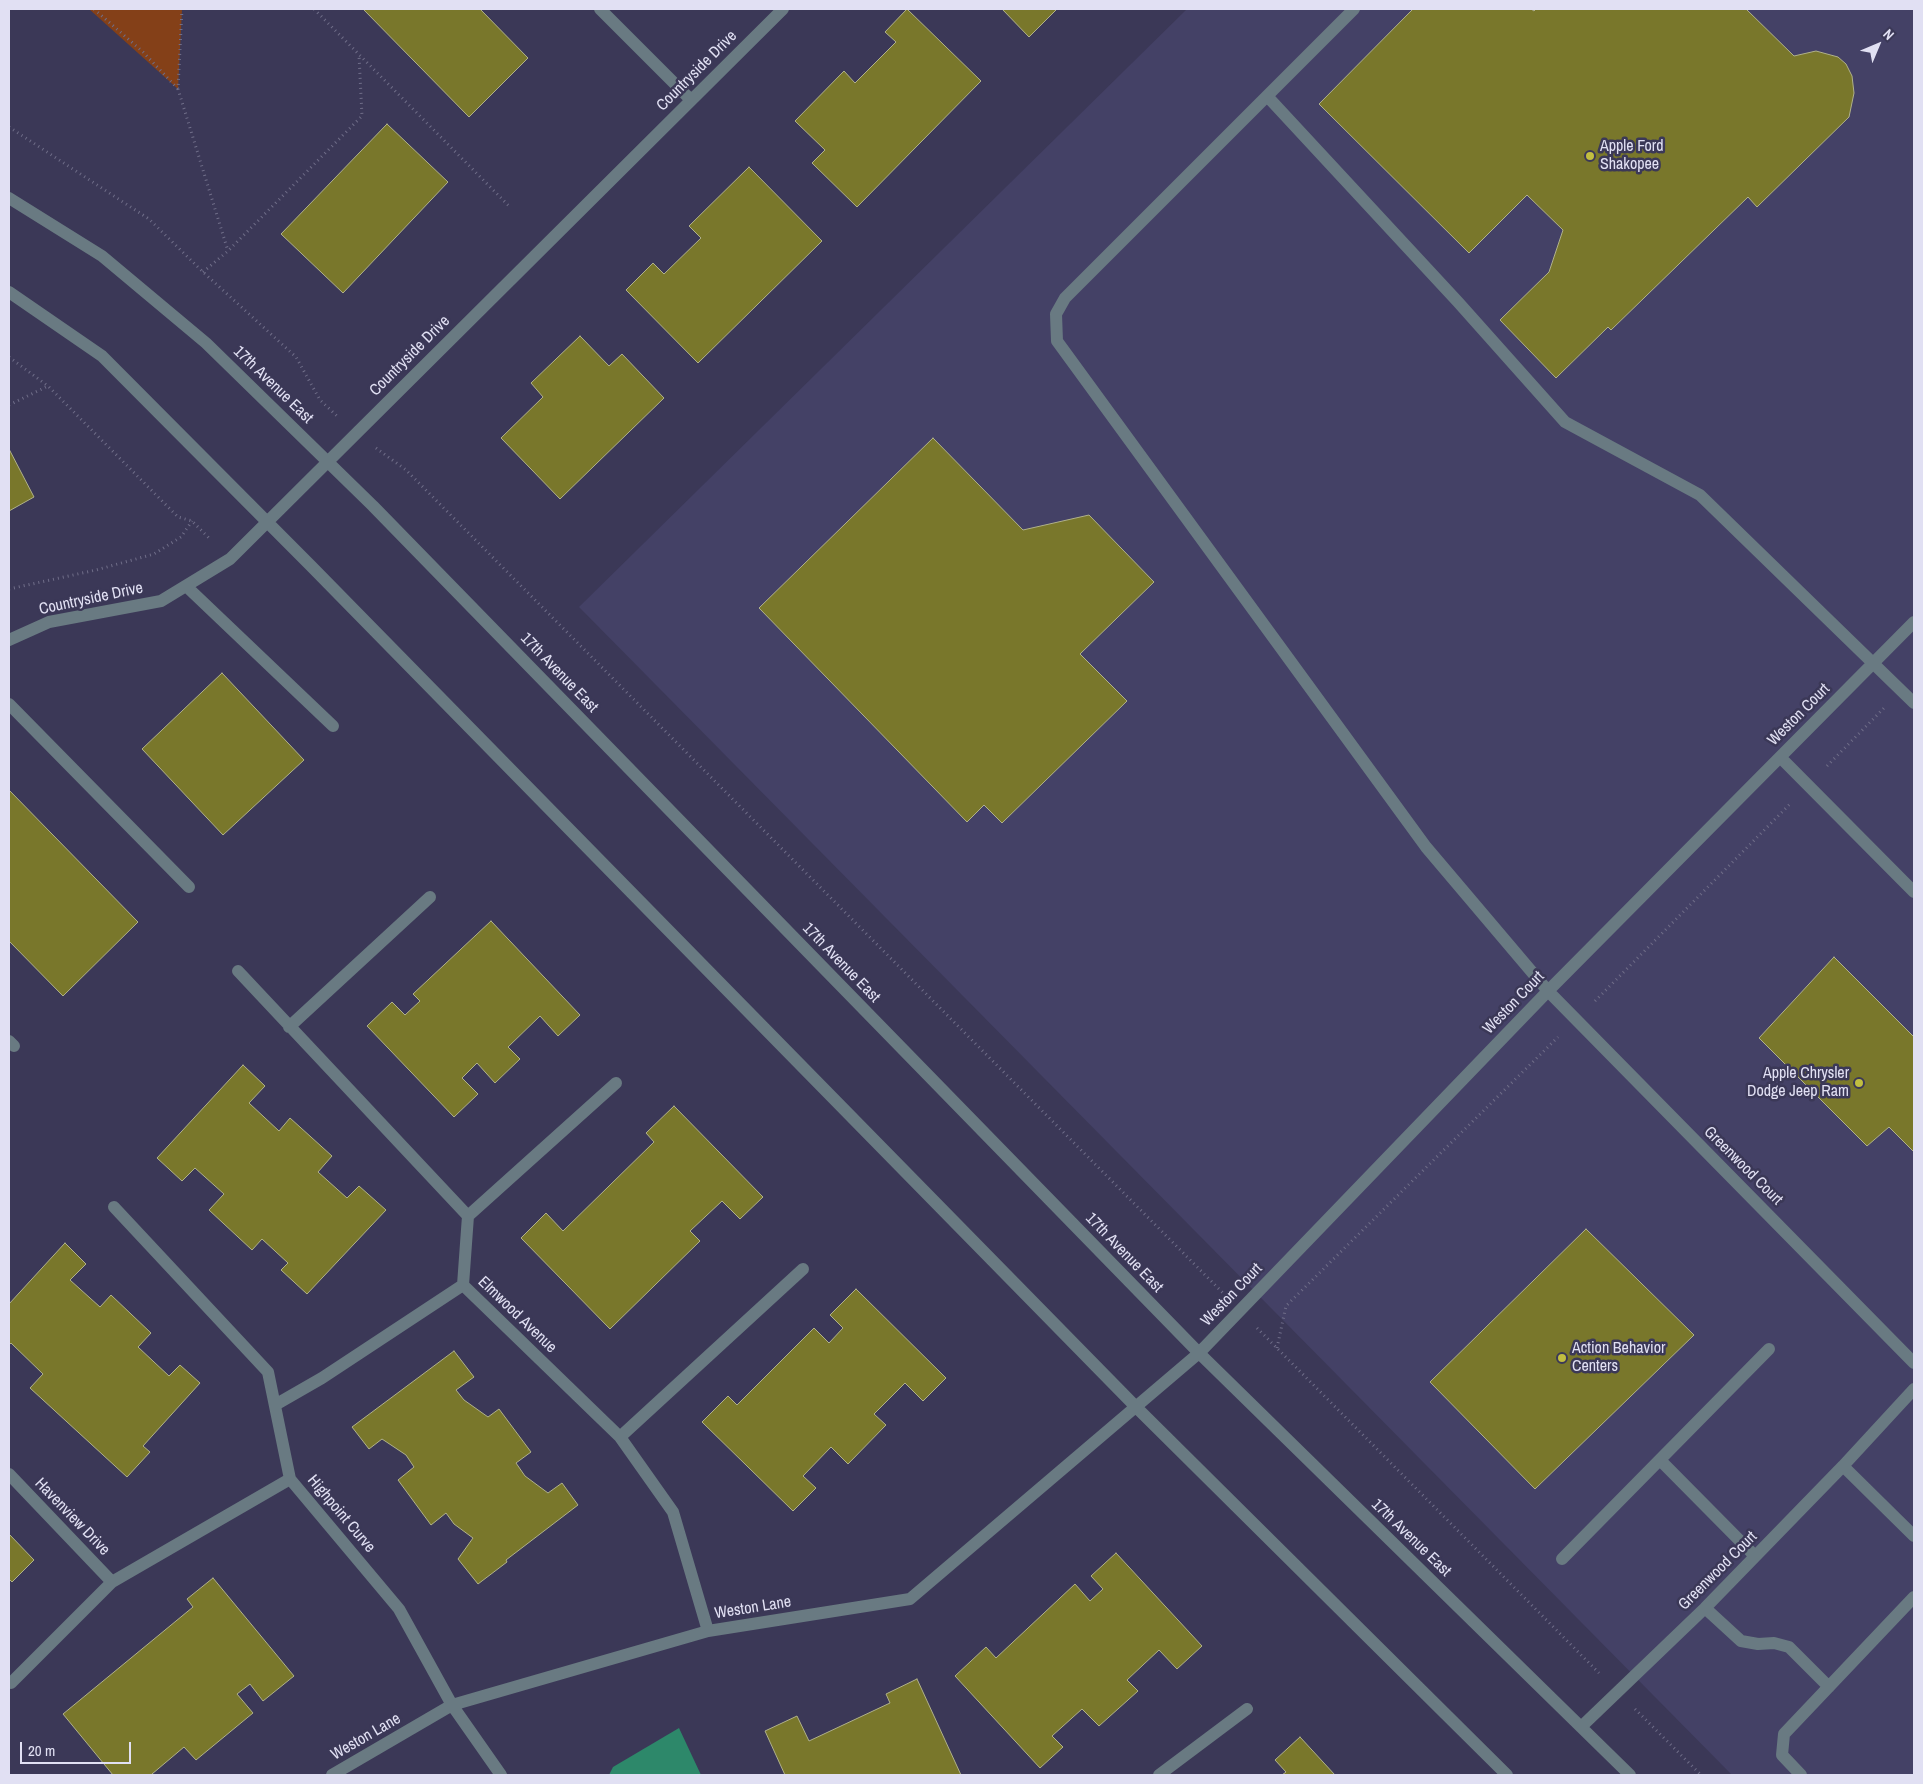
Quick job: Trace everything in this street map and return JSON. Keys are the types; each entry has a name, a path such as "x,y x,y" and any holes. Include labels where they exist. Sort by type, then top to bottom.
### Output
{"street":[{"path":"600,9 691,100"},
{"name":"Countryside Drive","path":"9,640 49,622 161,601 230,559 783,9"},
{"name":"Greenwood Court","path":"1354,9 1065,298 1056,314 1057,342 1426,847 1548,991 1914,1363"},
{"path":"1267,96 1458,302 1564,422 1700,495 1874,662 1914,703"},
{"name":"17th Avenue East","path":"9,198 102,256 206,343 374,506 1199,1353 1630,1775"},
{"path":"9,292 102,356 267,521 1136,1407 1507,1775"},
{"path":"186,586 334,726"},
{"name":"Weston Court","path":"1136,1407 1199,1353 1548,991 1914,622"},
{"path":"9,704 189,887"},
{"path":"1780,757 1914,892"},
{"path":"289,1027 430,897"},
{"path":"238,971 468,1216 616,1083"},
{"name":"Highpoint Curve","path":"114,1207 268,1372 290,1479 399,1610 452,1705 500,1775"},
{"name":"Elmwood Avenue","path":"468,1216 462,1285 620,1437 673,1512 708,1631"},
{"path":"620,1437 803,1270"},
{"path":"275,1405 322,1378 462,1285"},
{"path":"1562,1559 1769,1349"},
{"name":"Greenwood Court","path":"1581,1727 1705,1608 1843,1466 1914,1389"},
{"name":"Weston Lane","path":"332,1775 452,1705 708,1631 910,1600 1136,1407"},
{"path":"1660,1460 1754,1556"},
{"path":"1843,1466 1914,1536"},
{"name":"Havenview Drive","path":"9,1474 112,1582"},
{"path":"11,1683 112,1582 290,1479"},
{"path":"1802,1775 1782,1755 1784,1734 1914,1597"},
{"path":"1705,1608 1741,1641 1758,1644 1774,1643 1789,1648 1829,1687"},
{"path":"1159,1775 1248,1709"}],"path":[{"path":"94,9 143,52 178,89"},
{"path":"182,9 178,89 228,251"},
{"path":"314,9 510,207"},
{"path":"203,272 228,251 362,116 359,55"},
{"path":"9,127 149,218 203,272 296,357 320,400 355,433 406,470 1169,1236 1701,1775"},
{"path":"9,357 48,386 178,517 192,521 230,559"},
{"path":"9,405 48,386"},
{"path":"9,589 96,570 154,554 181,537 192,521"}],"shaded area":[{"path":"89,9 182,9 178,89"},
{"path":"1187,9 1914,9 1914,1775 1732,1775 579,607"},
{"path":"679,1728 701,1775 609,1775 613,1767"}],"building":[{"path":"363,9 480,9 528,58 469,117"},
{"path":"907,9 981,81 857,207 812,163 825,150 795,121 844,71 855,83 896,42 885,32"},
{"path":"1002,9 1057,9 1029,37"},
{"name":"Apple Ford Shakopee","path":"1413,9 1531,9 1534,11 1536,9 1746,9 1794,56 1816,51 1838,57 1846,64 1852,76 1854,93 1849,117 1757,207 1748,197 1611,330 1608,327 1556,378 1500,320 1549,272 1563,230 1527,195 1469,253 1319,104"},
{"path":"387,124 448,182 343,293 281,234"},
{"path":"749,167 822,241 698,363 626,290 653,263 664,274 701,238 689,226"},
{"path":"580,336 609,366 622,354 664,398 560,499 501,438 543,397 531,383"},
{"path":"933,438 1023,530 1089,515 1154,582 1080,654 1127,701 1002,823 984,805 967,822 759,608"},
{"path":"9,449 34,497 9,511"},
{"path":"222,673 304,760 223,835 142,749"},
{"path":"9,790 138,922 63,996 9,941"},
{"path":"491,921 580,1015 558,1036 540,1016 508,1047 520,1059 495,1083 477,1063 462,1078 478,1094 454,1117 367,1026 392,1002 405,1015 420,1001 413,994"},
{"name":"Apple Chrysler Dodge Jeep Ram","path":"1834,957 1914,1037 1914,1152 1889,1127 1867,1146 1759,1038"},
{"path":"243,1065 265,1086 249,1103 279,1131 290,1118 332,1156 318,1172 347,1198 359,1186 386,1210 307,1294 281,1270 288,1263 262,1239 252,1250 209,1210 224,1194 195,1168 182,1181 157,1158"},
{"path":"674,1106 763,1197 740,1219 722,1201 690,1231 700,1241 610,1329 521,1238 546,1213 563,1231 654,1142 646,1133"},
{"name":"Action Behavior Centers","path":"1586,1229 1694,1335 1535,1489 1430,1382"},
{"path":"65,1243 86,1264 70,1280 100,1307 111,1295 151,1333 138,1347 169,1376 180,1365 200,1383 143,1446 150,1452 127,1477 30,1388 43,1374 11,1343 9,1345 9,1304"},
{"path":"856,1289 946,1378 923,1401 905,1383 874,1414 886,1425 848,1464 831,1447 803,1476 816,1488 793,1511 702,1422 728,1396 737,1405 814,1328 829,1343 843,1328 830,1315"},
{"path":"454,1351 474,1377 456,1390 464,1400 488,1417 499,1409 531,1452 516,1463 525,1476 548,1493 562,1483 578,1505 478,1584 458,1559 473,1538 454,1524 446,1513 431,1525 398,1480 414,1467 406,1455 382,1439 369,1449 352,1427"},
{"path":"9,1534 34,1560 12,1582 9,1579"},
{"path":"1116,1553 1202,1646 1177,1669 1159,1650 1127,1680 1138,1691 1099,1726 1082,1709 1052,1736 1063,1747 1040,1768 955,1676 986,1647 996,1658 1075,1584 1090,1601 1103,1589 1091,1576"},
{"path":"213,1578 294,1676 263,1701 250,1684 237,1694 253,1713 196,1760 184,1747 152,1774 154,1775 113,1775 63,1714 193,1607 187,1599"},
{"path":"917,1679 961,1775 785,1775 765,1731 797,1716 809,1741 890,1703 886,1694"},
{"path":"1300,1737 1335,1775 1282,1775 1286,1772 1275,1760"}],"place":[{"name":"Apple Ford Shakopee","path":"1590,156"},
{"name":"Apple Chrysler Dodge Jeep Ram","path":"1859,1083"},
{"name":"Action Behavior Centers","path":"1562,1358"}]}
